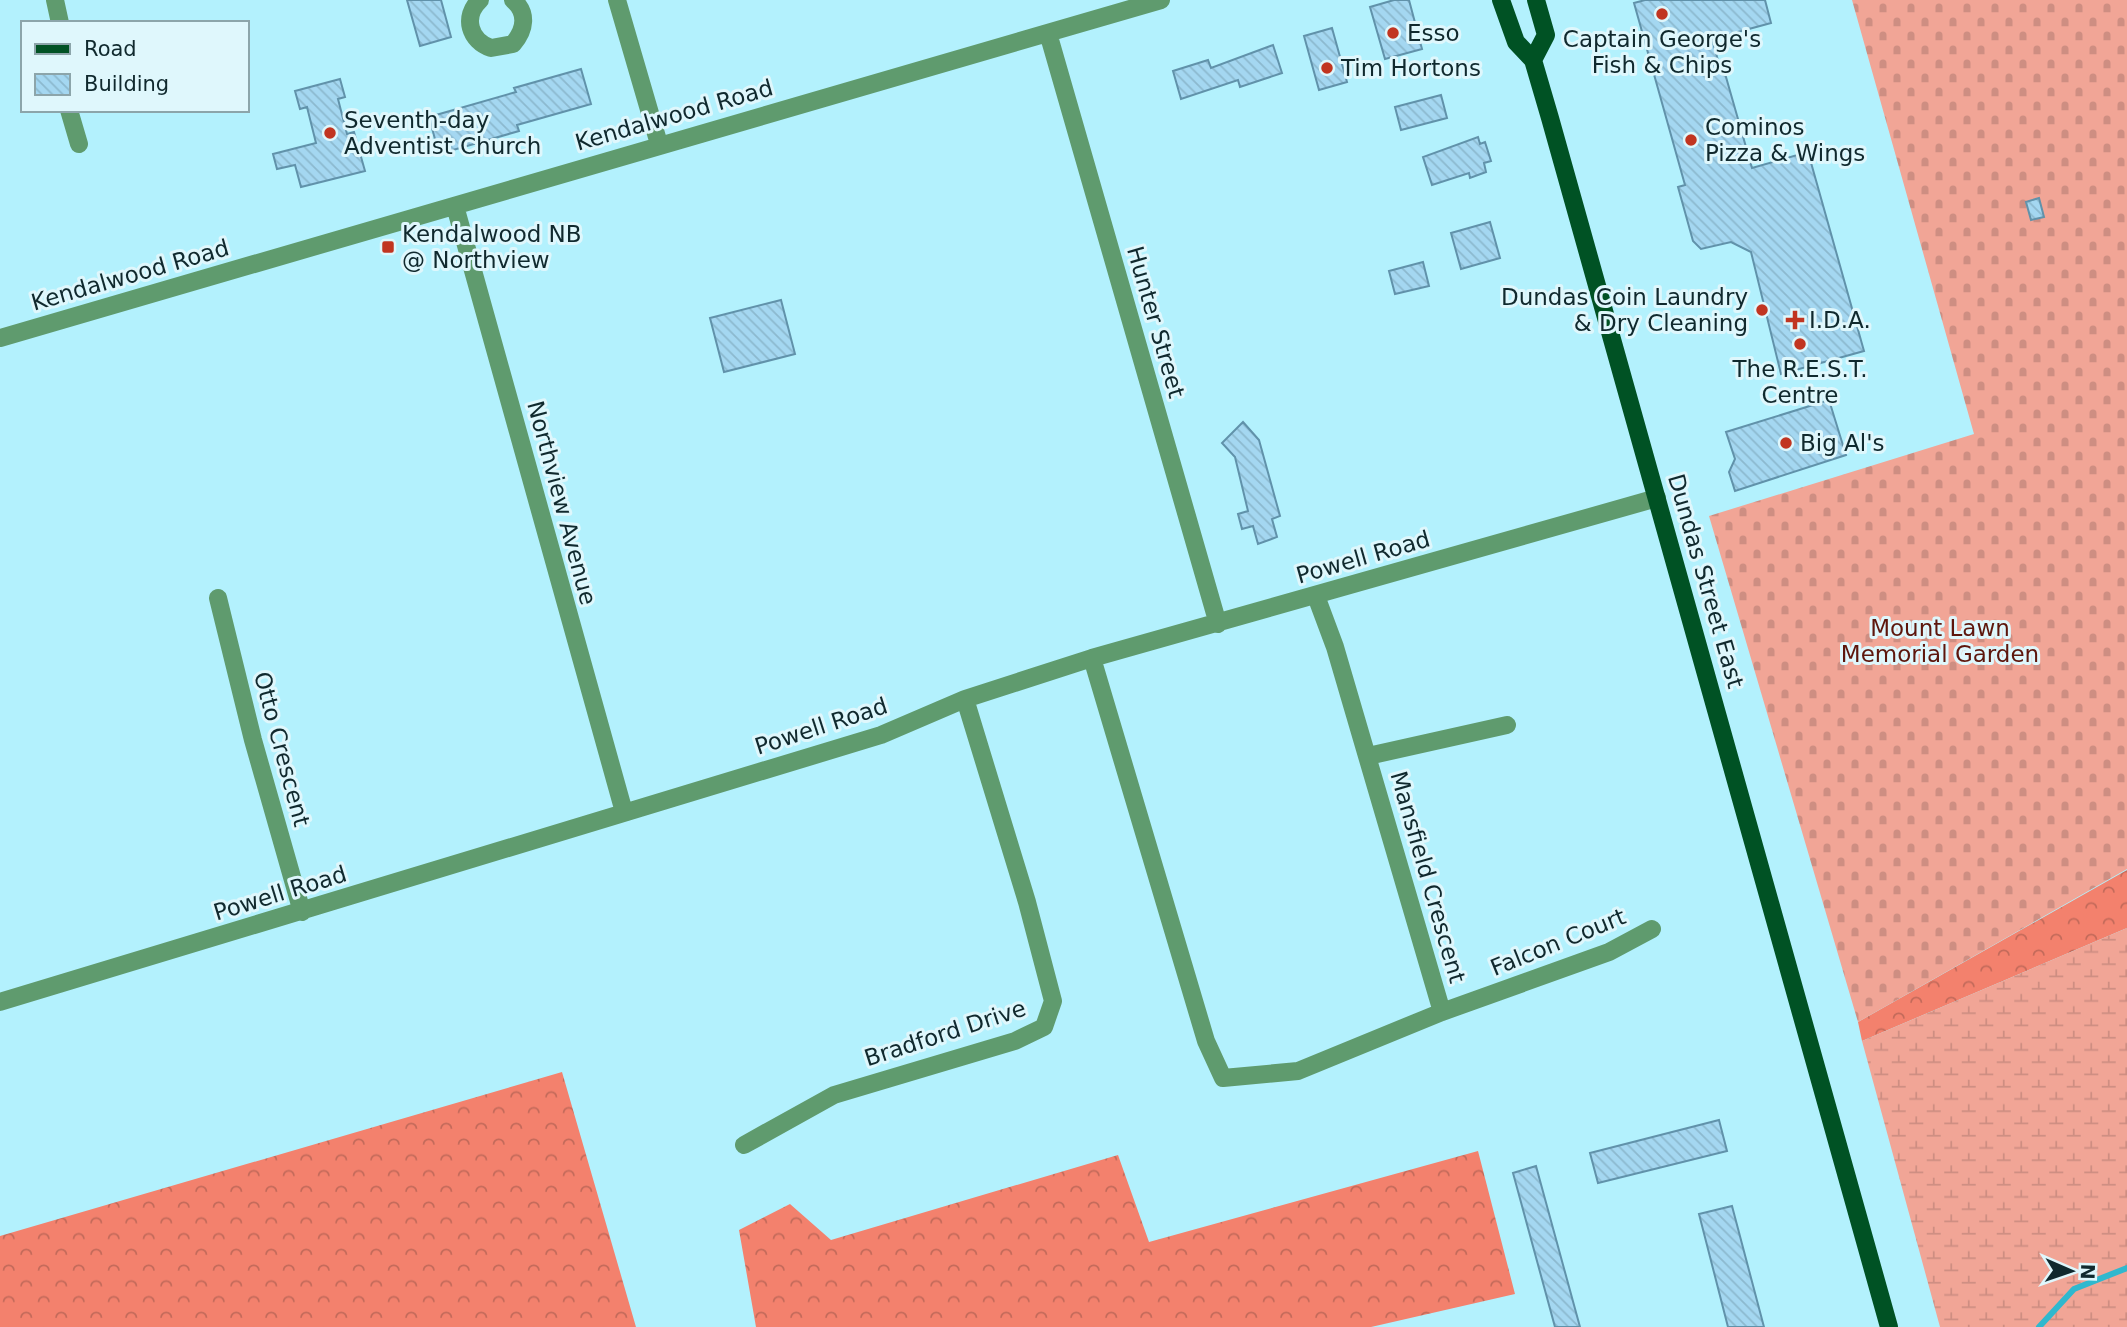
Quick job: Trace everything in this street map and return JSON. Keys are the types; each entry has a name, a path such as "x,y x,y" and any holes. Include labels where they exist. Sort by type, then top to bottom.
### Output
{"main road":[{"name":"Dundas Street East","path":"1502,0 1516,42 1534,61 1832,1115 1889,1327"},
{"path":"1534,61 1546,36 1536,0"}],"street":[{"path":"55,0 60,21"},
{"path":"477,1 470,14 471,32 484,46 501,48 513,44 522,31 523,13 513,0"},
{"path":"617,0 659,144"},
{"name":"Kendalwood Road","path":"0,338 1161,0"},
{"name":"Hunter Street","path":"1048,33 1217,624"},
{"path":"70,112 79,144"},
{"name":"Northview Avenue","path":"455,206 624,812"},
{"name":"Powell Road","path":"0,1002 881,735 965,699 1092,659 1657,498"},
{"name":"Mansfield Crescent","path":"1092,659 1206,1041 1223,1078 1298,1071 1442,1012 1368,756 1316,596"},
{"name":"Otto Crescent","path":"218,598 253,740 302,912"},
{"name":"Bradford Drive","path":"744,1145 834,1095 930,1064 1015,1041 1044,1027 1053,1001 1027,902 965,699"},
{"path":"1368,756 1507,725"},
{"name":"Falcon Court","path":"1442,1012 1609,952 1652,929"}],"green space":[{"name":"Mount Lawn Memorial Garden","path":"1852,0 2127,0 2127,869 1858,1022 1709,516 1974,434"},
{"path":"2127,870 2127,928 1862,1041 1858,1022"},
{"path":"2127,928 2127,1327 1940,1327 1862,1041"},
{"path":"562,1072 636,1327 0,1327 0,1236"},
{"path":"1478,1151 1515,1294 1371,1327 756,1327 739,1230 790,1204 831,1240 1118,1155 1149,1242"}],"building":[{"path":"407,0 441,0 451,37 420,46"},
{"path":"1394,0 1409,0 1422,49 1385,59 1370,7"},
{"path":"1645,0 1765,0 1771,23 1712,39 1721,71 1724,70 1752,168 1808,152 1864,351 1781,374 1751,252 1731,242 1701,249 1693,241 1678,187 1685,185 1634,3"},
{"path":"1332,28 1347,82 1319,90 1304,36"},
{"path":"1273,45 1282,73 1240,87 1238,80 1181,99 1173,71 1208,60 1211,68"},
{"path":"581,69 591,104 517,125 519,131 439,154 429,117 516,92 514,88"},
{"name":"Seventh-day Adventist Church","path":"340,79 345,97 338,99 347,134 354,132 365,171 301,187 295,165 277,169 273,154 316,143 307,107 300,109 295,91"},
{"path":"1441,95 1447,118 1401,130 1395,107"},
{"path":"1478,137 1480,144 1485,142 1491,161 1484,163 1486,172 1470,178 1469,173 1432,185 1423,157"},
{"path":"2039,198 2044,217 2031,220 2026,202"},
{"path":"1490,222 1500,258 1461,269 1451,233"},
{"path":"1423,262 1429,286 1395,294 1389,271"},
{"path":"781,300 795,354 724,372 710,318"},
{"name":"Big Al's","path":"1829,400 1846,455 1735,491 1729,472 1735,459 1726,432"},
{"path":"1243,422 1259,440 1280,516 1272,519 1277,537 1258,544 1253,526 1242,529 1238,514 1248,511 1235,457 1222,443"},
{"path":"1719,1120 1727,1151 1598,1183 1590,1153"},
{"path":"1536,1166 1580,1327 1555,1327 1513,1173"},
{"path":"1732,1206 1764,1327 1728,1327 1699,1214"}],"waterway":[{"path":"2039,1327 2074,1289 2127,1268"}],"place":[{"name":"Captain George's Fish & Chips","path":"1662,14"},
{"name":"Esso","path":"1393,33"},
{"name":"Tim Hortons","path":"1327,68"},
{"name":"Seventh-day Adventist Church","path":"330,133"},
{"name":"Cominos Pizza & Wings","path":"1691,140"},
{"name":"Kendalwood NB @ Northview","path":"388,247"},
{"name":"Dundas Coin Laundry & Dry Cleaning","path":"1762,310"},
{"name":"I.D.A.","path":"1795,320"},
{"name":"The R.E.S.T. Centre","path":"1800,344"},
{"name":"Big Al's","path":"1786,443"}]}
